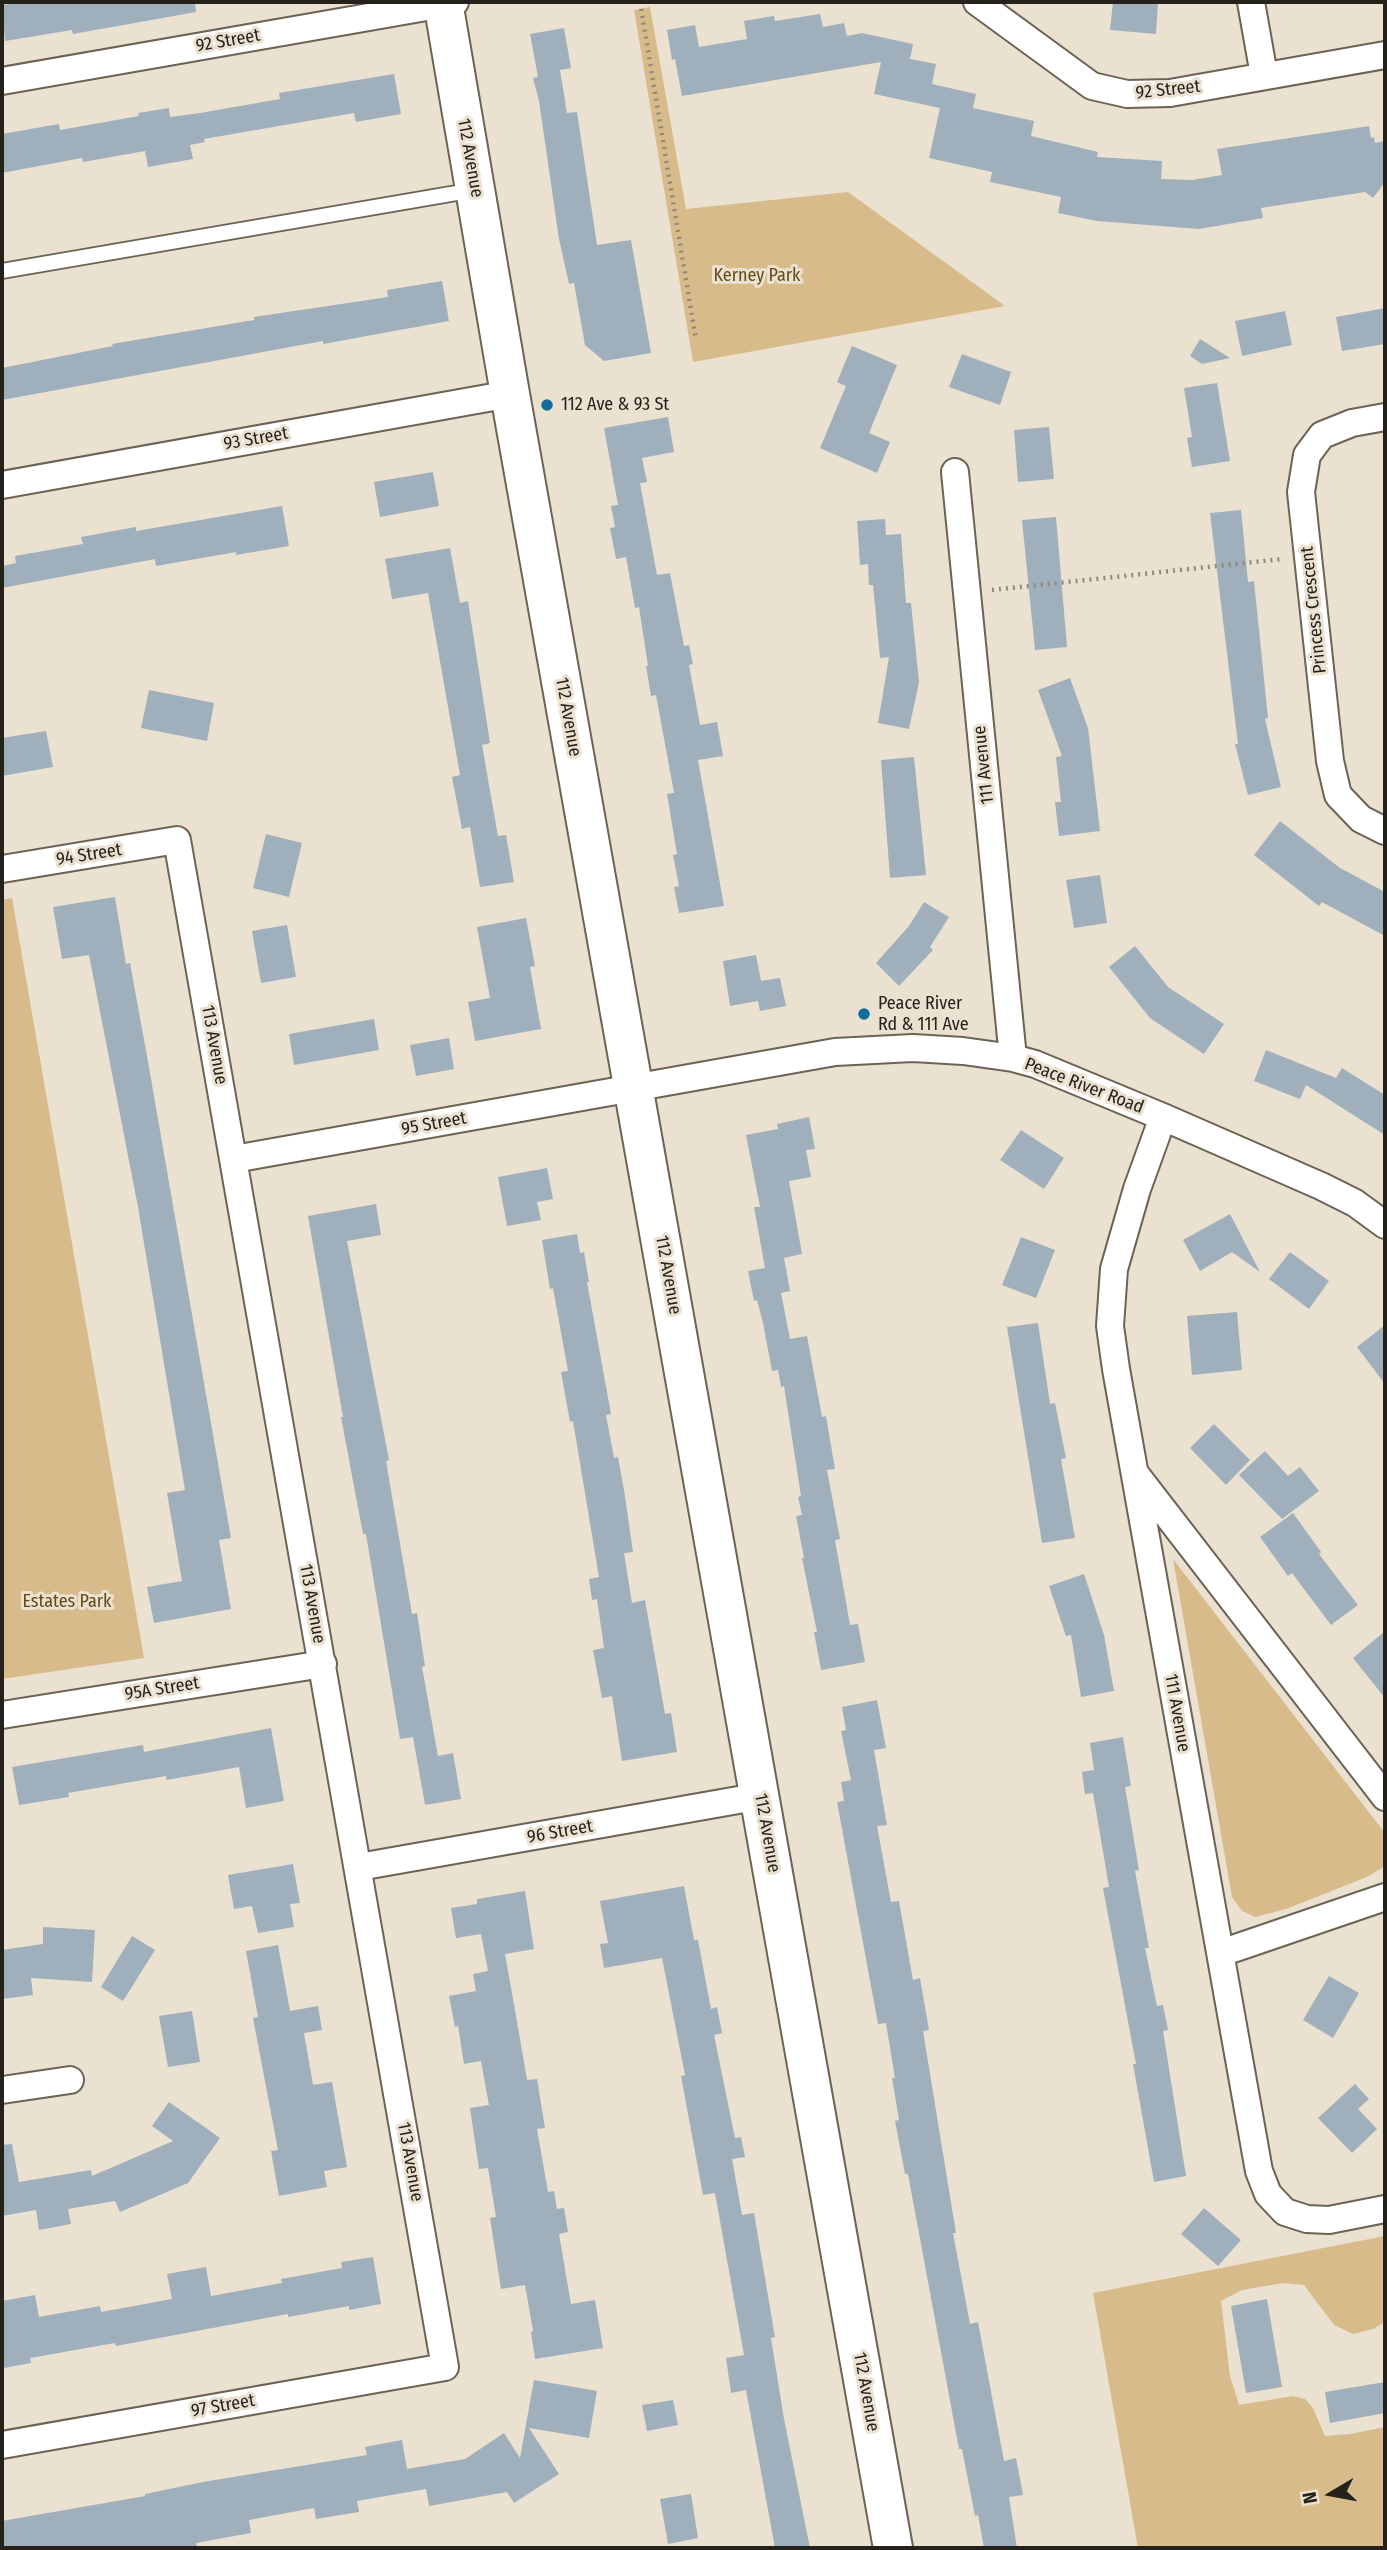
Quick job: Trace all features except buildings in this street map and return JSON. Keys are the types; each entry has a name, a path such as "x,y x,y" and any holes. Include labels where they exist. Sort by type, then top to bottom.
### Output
{"street":[{"name":"92 Street","path":"2,81 447,2"},
{"name":"112 Avenue","path":"447,2 510,394 894,2548"},
{"name":"92 Street","path":"977,2 1092,86 1127,94 1170,93 1385,55"},
{"path":"1251,2 1264,75"},
{"name":"93 Street","path":"2,485 510,394"},
{"name":"Princess Crescent","path":"1385,417 1352,423 1322,435 1307,455 1301,492 1330,761 1338,795 1361,819 1385,831"},
{"name":"111 Avenue","path":"956,472 1013,1058"},
{"name":"94 Street","path":"2,869 177,840"},
{"name":"113 Avenue","path":"177,840 445,2367"},
{"name":"Peace River Road","path":"634,1088 835,1052 872,1049 962,1051 1013,1058 1057,1073 1163,1117 1321,1186 1354,1203 1385,1225"},
{"name":"95 Street","path":"234,1159 634,1088"},
{"name":"111 Avenue","path":"1163,1117 1136,1189 1114,1269 1110,1326 1259,2171 1268,2194 1286,2212 1307,2219 1329,2220 1385,2209"},
{"name":"111 Avenue","path":"1134,1472 1385,1797"},
{"name":"95A Street","path":"2,1714 323,1664"},
{"name":"96 Street","path":"359,1867 761,1796"},
{"path":"1221,1953 1385,1897"},
{"path":"2,2090 70,2080"},
{"name":"97 Street","path":"2,2445 445,2367"}],"lane":[{"path":"2,271 476,190"}],"path":[{"path":"640,2 696,340"},
{"path":"967,592 1308,557"}],"green space":[{"name":"Kerney Park","path":"650,7 686,209 848,192 1005,306 693,362 634,10"},
{"name":"Estates Park","path":"12,898 144,1658 2,1679 2,900"},
{"path":"1173,1559 1385,1833 1385,1866 1367,1877 1286,1909 1255,1917 1242,1911 1232,1897"},
{"path":"1385,2236 1385,2322 1373,2329 1353,2334 1334,2325 1304,2285 1283,2283 1242,2290 1221,2301 1230,2376 1239,2405 1293,2396 1305,2399 1313,2408 1325,2436 1385,2427 1385,2548 1138,2548 1093,2293"}],"place":[{"name":"112 Ave & 93 St","path":"547,405"},
{"name":"Peace River Rd & 111 Ave","path":"864,1014"}]}
